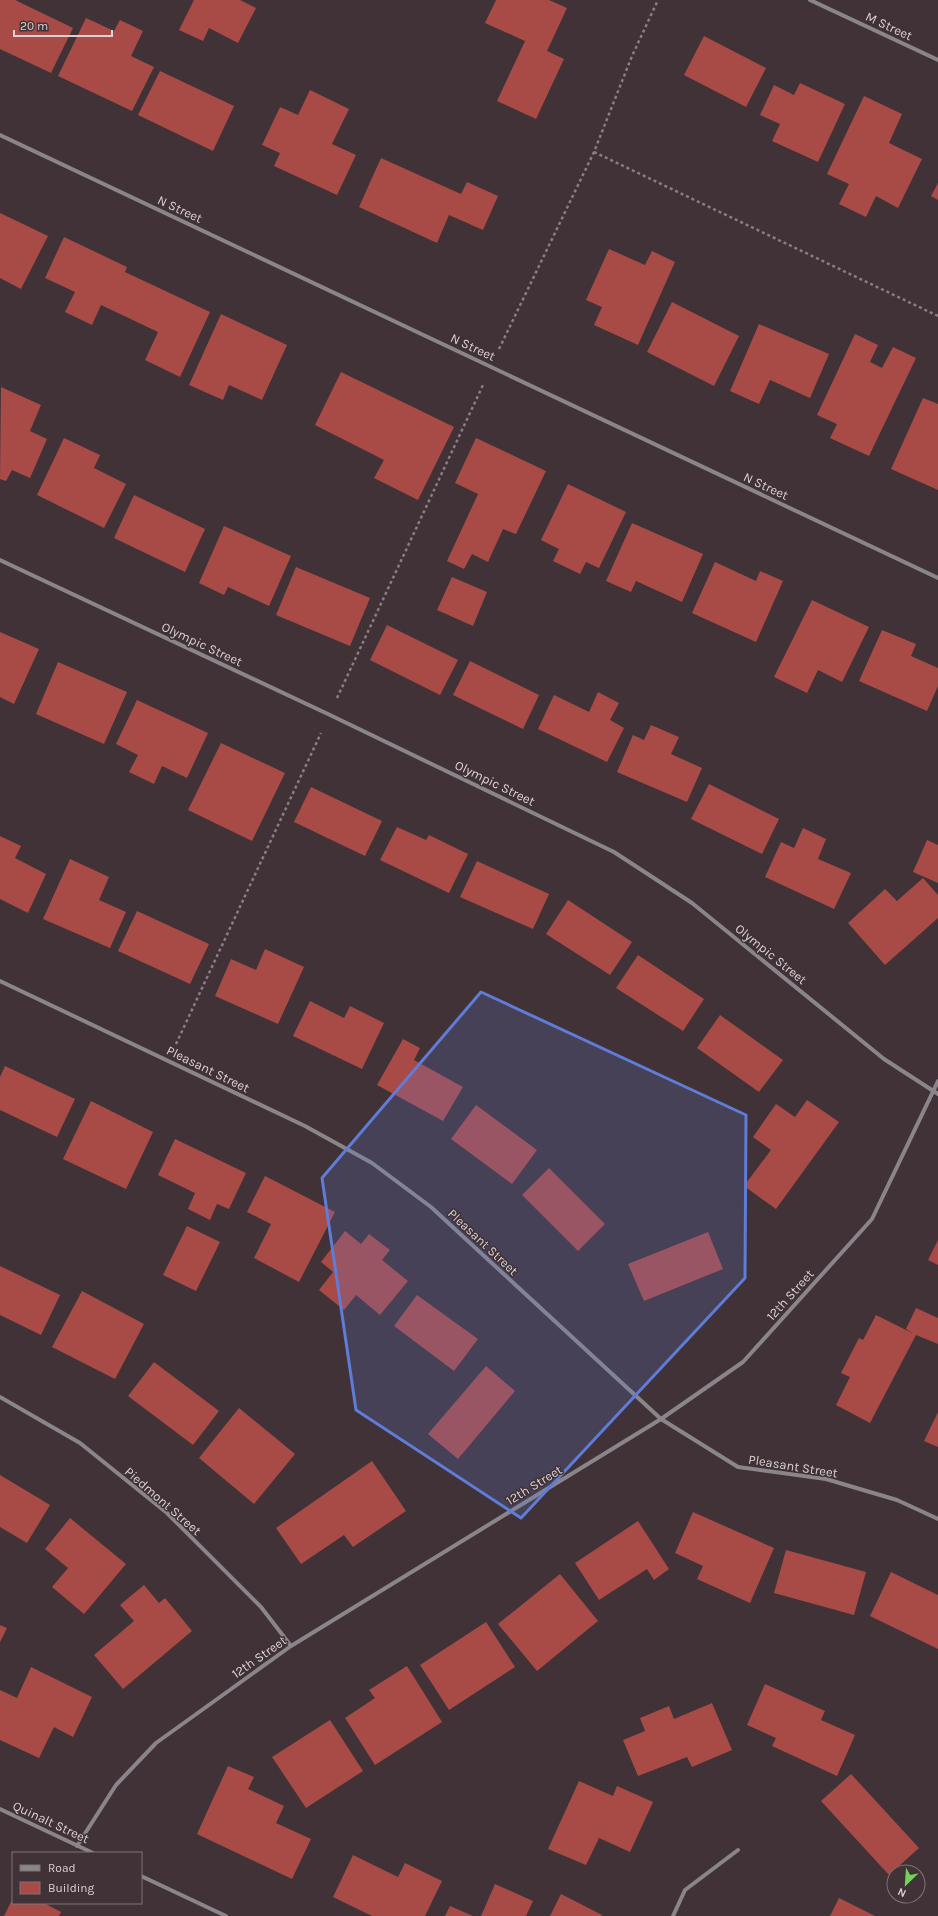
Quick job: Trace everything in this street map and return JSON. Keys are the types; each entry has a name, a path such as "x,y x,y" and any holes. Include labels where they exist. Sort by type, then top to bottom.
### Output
{"street":[{"name":"M Street","path":"810,0 938,60"},
{"name":"N Street","path":"0,135 938,578"},
{"name":"Olympic Street","path":"0,560 322,711 614,852 692,903 884,1059 938,1094"},
{"name":"Pleasant Street","path":"0,981 298,1122 372,1163 431,1207 661,1419 738,1467 826,1479 897,1500 938,1519"},
{"name":"12th Street","path":"77,1846 116,1785 156,1743 291,1646 661,1419 743,1362 872,1219 938,1081"},
{"name":"Piedmont Street","path":"0,1397 80,1443 167,1513 261,1607 291,1646"},
{"name":"Quinalt Street","path":"0,1810 90,1852"},
{"path":"673,1916 685,1890 738,1850"},
{"path":"142,1876 226,1916"}],"path":[{"path":"491,366 594,152 632,56 658,0"},
{"path":"594,152 938,316"}],"highlighted area":[{"path":"481,992 746,1115 745,1278 521,1518 356,1410 322,1178"}],"building":[{"path":"0,0 15,0 73,28 51,73 0,49"},
{"path":"194,0 240,0 256,8 238,43 209,28 203,41 179,30"},
{"path":"496,0 549,0 567,8 547,51 564,59 536,119 497,101 525,41 485,23"},
{"path":"86,18 114,31 120,20 143,31 131,56 154,67 132,111 58,76"},
{"path":"704,36 766,68 746,107 684,75"},
{"path":"160,71 234,106 213,151 138,115"},
{"path":"800,83 845,104 818,162 772,141 780,124 760,115 774,85 794,95"},
{"path":"310,90 349,109 332,144 356,155 337,195 274,166 280,153 262,145 280,107 298,115"},
{"path":"864,96 902,114 889,143 922,159 898,208 876,196 866,217 839,204 849,184 827,174"},
{"path":"381,158 461,194 467,182 498,196 483,230 449,215 437,243 359,207"},
{"path":"938,183 938,200 931,196"},
{"path":"0,213 48,236 21,289 0,278"},
{"path":"64,237 127,267 125,272 210,312 180,377 145,360 158,332 101,305 92,325 65,312 75,292 45,278"},
{"path":"609,249 645,265 652,251 675,262 638,345 594,325 602,307 586,300"},
{"path":"672,302 739,336 714,386 647,352"},
{"path":"221,314 287,345 262,400 229,385 223,400 189,385"},
{"path":"759,324 829,354 810,398 770,380 759,404 730,391"},
{"path":"855,334 878,345 870,362 882,368 893,347 916,358 869,456 830,438 837,424 817,415"},
{"path":"341,372 454,427 418,500 374,478 384,460 315,425"},
{"path":"1,387 41,405 30,431 47,439 30,478 12,470 6,481 0,479"},
{"path":"923,398 938,404 938,490 891,469"},
{"path":"64,438 100,455 94,468 126,484 104,528 37,495"},
{"path":"476,438 546,471 516,534 503,529 488,562 472,554 464,569 447,561 478,494 455,483"},
{"path":"568,484 626,512 599,568 586,562 580,574 553,561 559,549 541,540"},
{"path":"134,495 205,529 185,572 114,538"},
{"path":"632,523 703,554 682,602 636,581 631,592 606,581"},
{"path":"224,526 291,556 269,606 228,587 224,595 199,583"},
{"path":"715,562 756,581 760,571 783,581 756,642 692,613"},
{"path":"296,567 370,598 350,646 276,615"},
{"path":"452,577 487,592 473,626 437,610"},
{"path":"812,600 869,627 842,682 818,670 807,693 774,677"},
{"path":"387,625 458,660 440,695 370,660"},
{"path":"882,630 916,644 911,656 938,668 938,686 927,711 859,681"},
{"path":"0,632 39,649 14,704 0,697"},
{"path":"470,661 539,695 523,729 453,695"},
{"path":"58,662 127,692 104,744 36,714"},
{"path":"598,692 619,703 610,720 624,728 607,762 538,729 554,695 589,712"},
{"path":"137,700 208,733 187,778 162,766 154,784 129,772 138,755 116,744"},
{"path":"651,725 679,737 671,754 702,768 687,802 617,772 633,735 644,740"},
{"path":"221,743 285,773 252,841 188,810"},
{"path":"709,784 779,819 762,854 691,819"},
{"path":"311,787 382,821 365,856 294,822"},
{"path":"397,827 426,840 429,835 468,854 449,893 380,860"},
{"path":"803,828 826,839 818,859 851,873 834,909 765,877 781,842 794,848"},
{"path":"0,836 21,846 15,858 46,874 28,913 0,899"},
{"path":"927,840 938,845 938,883 913,872"},
{"path":"70,859 109,877 99,900 126,912 110,948 43,919"},
{"path":"477,861 549,894 533,929 460,897"},
{"path":"923,878 938,895 938,918 885,965 848,923 885,889 897,901"},
{"path":"568,900 632,942 610,975 546,934"},
{"path":"137,911 209,944 190,984 118,951"},
{"path":"265,949 304,967 278,1024 215,996 231,959 256,970"},
{"path":"638,955 704,999 683,1031 616,988"},
{"path":"310,1001 344,1018 350,1006 384,1023 362,1069 293,1036"},
{"path":"720,1015 783,1060 759,1092 697,1048"},
{"path":"403,1039 420,1048 414,1060 463,1087 443,1121 377,1085"},
{"path":"5,1066 75,1099 57,1137 0,1110 0,1077"},
{"path":"807,1100 839,1122 776,1209 744,1186 771,1150 753,1137 776,1104 795,1117"},
{"path":"91,1101 153,1132 126,1189 63,1159"},
{"path":"476,1105 537,1150 512,1184 451,1139"},
{"path":"175,1139 246,1173 229,1209 217,1204 210,1220 188,1209 195,1193 158,1175"},
{"path":"549,1168 605,1224 578,1251 522,1195"},
{"path":"265,1176 335,1212 299,1282 254,1258 271,1224 247,1212"},
{"path":"187,1226 220,1242 196,1291 163,1275"},
{"path":"345,1231 361,1244 369,1234 390,1250 382,1260 408,1281 380,1315 356,1295 344,1310 319,1290 333,1272 321,1262"},
{"path":"708,1232 723,1269 644,1301 628,1264"},
{"path":"938,1240 938,1265 928,1260"},
{"path":"0,1266 60,1295 41,1335 0,1315"},
{"path":"82,1291 144,1324 115,1379 52,1347"},
{"path":"417,1295 478,1339 454,1371 394,1326"},
{"path":"916,1308 938,1318 938,1344 916,1335 870,1423 836,1405 850,1377 841,1373 859,1338 863,1340 876,1315 912,1333 906,1329"},
{"path":"154,1362 219,1411 193,1445 128,1396"},
{"path":"486,1366 515,1391 458,1459 428,1434"},
{"path":"239,1408 295,1454 254,1504 199,1458"},
{"path":"938,1412 938,1447 924,1441"},
{"path":"372,1461 406,1511 353,1547 344,1535 301,1564 276,1528"},
{"path":"0,1475 50,1505 27,1543 0,1527"},
{"path":"693,1512 774,1548 750,1603 697,1579 703,1566 675,1553"},
{"path":"70,1518 126,1564 84,1614 52,1587 68,1568 45,1549"},
{"path":"638,1521 669,1569 654,1580 647,1569 599,1600 575,1563"},
{"path":"786,1550 866,1572 854,1615 774,1593"},
{"path":"891,1572 938,1595 938,1649 870,1616"},
{"path":"560,1574 598,1621 537,1671 498,1624"},
{"path":"144,1585 159,1603 165,1598 192,1631 123,1689 94,1655 134,1621 120,1605"},
{"path":"486,1622 515,1667 449,1710 420,1665"},
{"path":"0,1625 7,1628 0,1642"},
{"path":"407,1666 442,1722 375,1765 345,1718 375,1698 369,1690"},
{"path":"31,1667 92,1697 73,1737 54,1727 39,1758 0,1740 0,1690 17,1698"},
{"path":"765,1684 825,1711 821,1720 855,1735 837,1776 772,1746 776,1738 747,1725"},
{"path":"712,1703 732,1750 692,1767 687,1757 638,1776 623,1740 645,1731 640,1718 669,1706 674,1719"},
{"path":"330,1720 363,1771 306,1808 272,1757"},
{"path":"228,1766 254,1777 248,1789 284,1806 276,1823 311,1839 292,1879 197,1834"},
{"path":"851,1774 919,1848 901,1864 886,1864 886,1872 821,1801"},
{"path":"579,1781 613,1796 617,1786 653,1802 630,1852 599,1838 586,1865 548,1849"},
{"path":"353,1855 398,1877 405,1863 442,1881 425,1916 372,1916 333,1897"},
{"path":"495,1884 533,1901 526,1916 481,1916"},
{"path":"561,1894 602,1915 550,1916"},
{"path":"839,1898 875,1916 830,1916"},
{"path":"12,1900 12,1904 46,1904 61,1912 59,1916 4,1916"},
{"path":"450,1906 473,1916 445,1916"}]}
